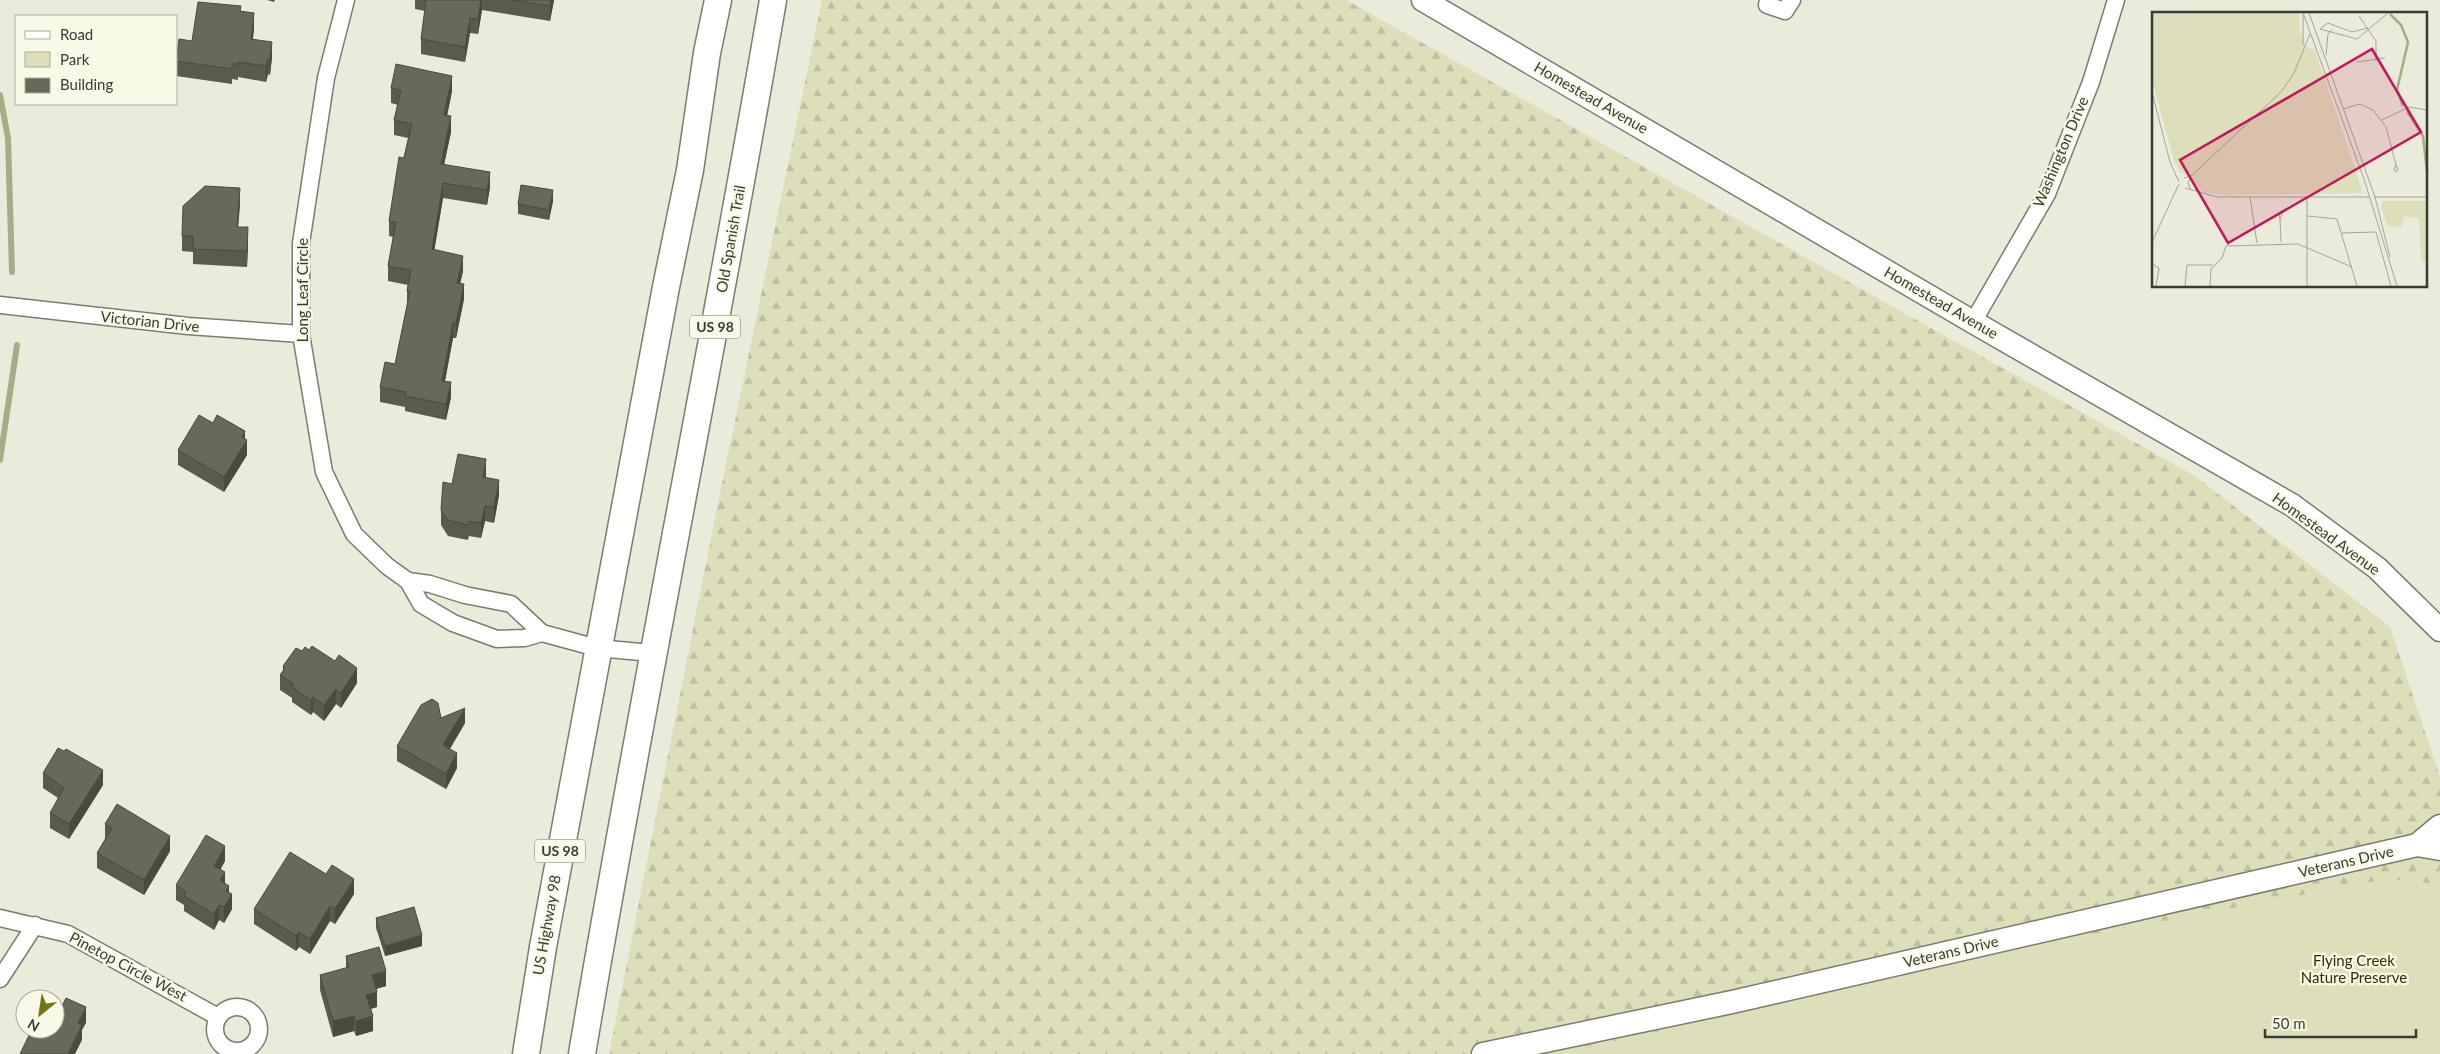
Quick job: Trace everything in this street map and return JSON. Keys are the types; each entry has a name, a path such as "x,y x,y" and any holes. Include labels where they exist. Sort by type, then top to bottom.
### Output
{"main road":[{"name":"US 98","path":"597,648 690,170 707,53 718,0"},
{"name":"Old Spanish Trail","path":"652,653 664,604 773,0"},
{"name":"US Highway 98","path":"526,1054 543,947 597,648"},
{"name":"US 98","path":"582,1054 652,653"}],"street":[{"name":"Long Leaf Circle","path":"346,0 326,78 302,242 301,334 324,472 354,534 386,566 408,580 430,584 465,595 510,604 542,632 597,648 652,653"},
{"path":"1768,0 1767,5 1785,11 1792,0"},
{"name":"Washington Drive","path":"1973,322 2047,194 2091,82 2116,0"},
{"name":"Homestead Avenue","path":"1434,3 1973,322 2292,505 2377,568 2440,630"},
{"name":"Victorian Drive","path":"0,305 188,326 301,334"},
{"name":"Long Leaf Circle","path":"408,580 421,604 474,632 497,639 509,640 542,632"},
{"name":"Veterans Drive","path":"2417,845 2440,826"},
{"name":"Veterans Drive","path":"1483,1054 1732,1002 2417,845 2440,849"},
{"name":"Pinetop Circle West","path":"0,918 68,934 218,1017"},
{"path":"0,979 35,926"}],"green space":[{"path":"822,0 1346,0 2195,476 2390,627 2440,777 2440,1054 609,1054 716,513"},
{"name":"Flying Creek Nature Preserve","path":"2387,879 2440,884 2440,1054 1559,1054 2034,945"}],"building":[{"path":"426,0 481,0 478,19 470,18 465,47 421,39"},
{"path":"512,0 551,0 550,6"},
{"path":"198,2 241,6 240,11 254,13 251,39 272,42 270,60 268,59 266,66 238,62 238,64 232,64 232,69 178,61 179,39 192,41"},
{"path":"396,64 452,76 444,115 451,116 441,164 490,172 487,190 443,183 432,249 463,256 457,283 464,284 456,323 453,323 442,381 451,382 446,404 405,396 406,392 380,387 385,362 395,364 410,291 407,291 411,270 388,266 396,222 389,221 399,157 404,158 412,124 394,120 401,90 391,88"},
{"path":"521,185 553,190 549,210 518,204"},
{"path":"205,186 240,188 237,227 248,227 247,251 193,249 193,236 182,236 183,206"},
{"path":"199,415 213,423 217,415 245,431 242,437 247,440 224,477 178,450"},
{"path":"458,454 486,459 483,477 499,480 494,507 485,506 481,523 469,521 468,525 448,520 441,510 443,482 452,484"},
{"path":"312,646 335,661 339,655 357,668 341,693 336,689 324,705 313,697 311,700 292,687 294,684 280,675 285,668 283,666 296,648 302,651 305,647 309,650"},
{"path":"432,699 438,703 441,718 465,708 443,745 457,753 446,774 397,746 421,705"},
{"path":"58,748 64,751 66,749 103,770 69,824 50,813 64,788 43,773"},
{"path":"117,804 170,836 144,880 97,853 112,828 105,824"},
{"path":"206,835 225,846 214,866 225,872 220,880 229,886 226,891 232,894 224,907 219,905 214,914 184,896 186,892 176,885"},
{"path":"290,852 326,874 332,865 354,879 335,909 330,906 310,939 299,932 296,936 254,909"},
{"path":"414,907 422,935 385,946 376,918"},
{"path":"379,947 386,971 372,975 377,992 366,995 373,1016 356,1021 354,1016 333,1021 320,975 349,967 346,956"},
{"path":"66,998 86,1007 78,1023 82,1025 68,1054 20,1054 27,1039 65,1039"}],"waterway":[{"path":"0,95 8,138 12,272"},
{"path":"0,460 17,345"}]}
